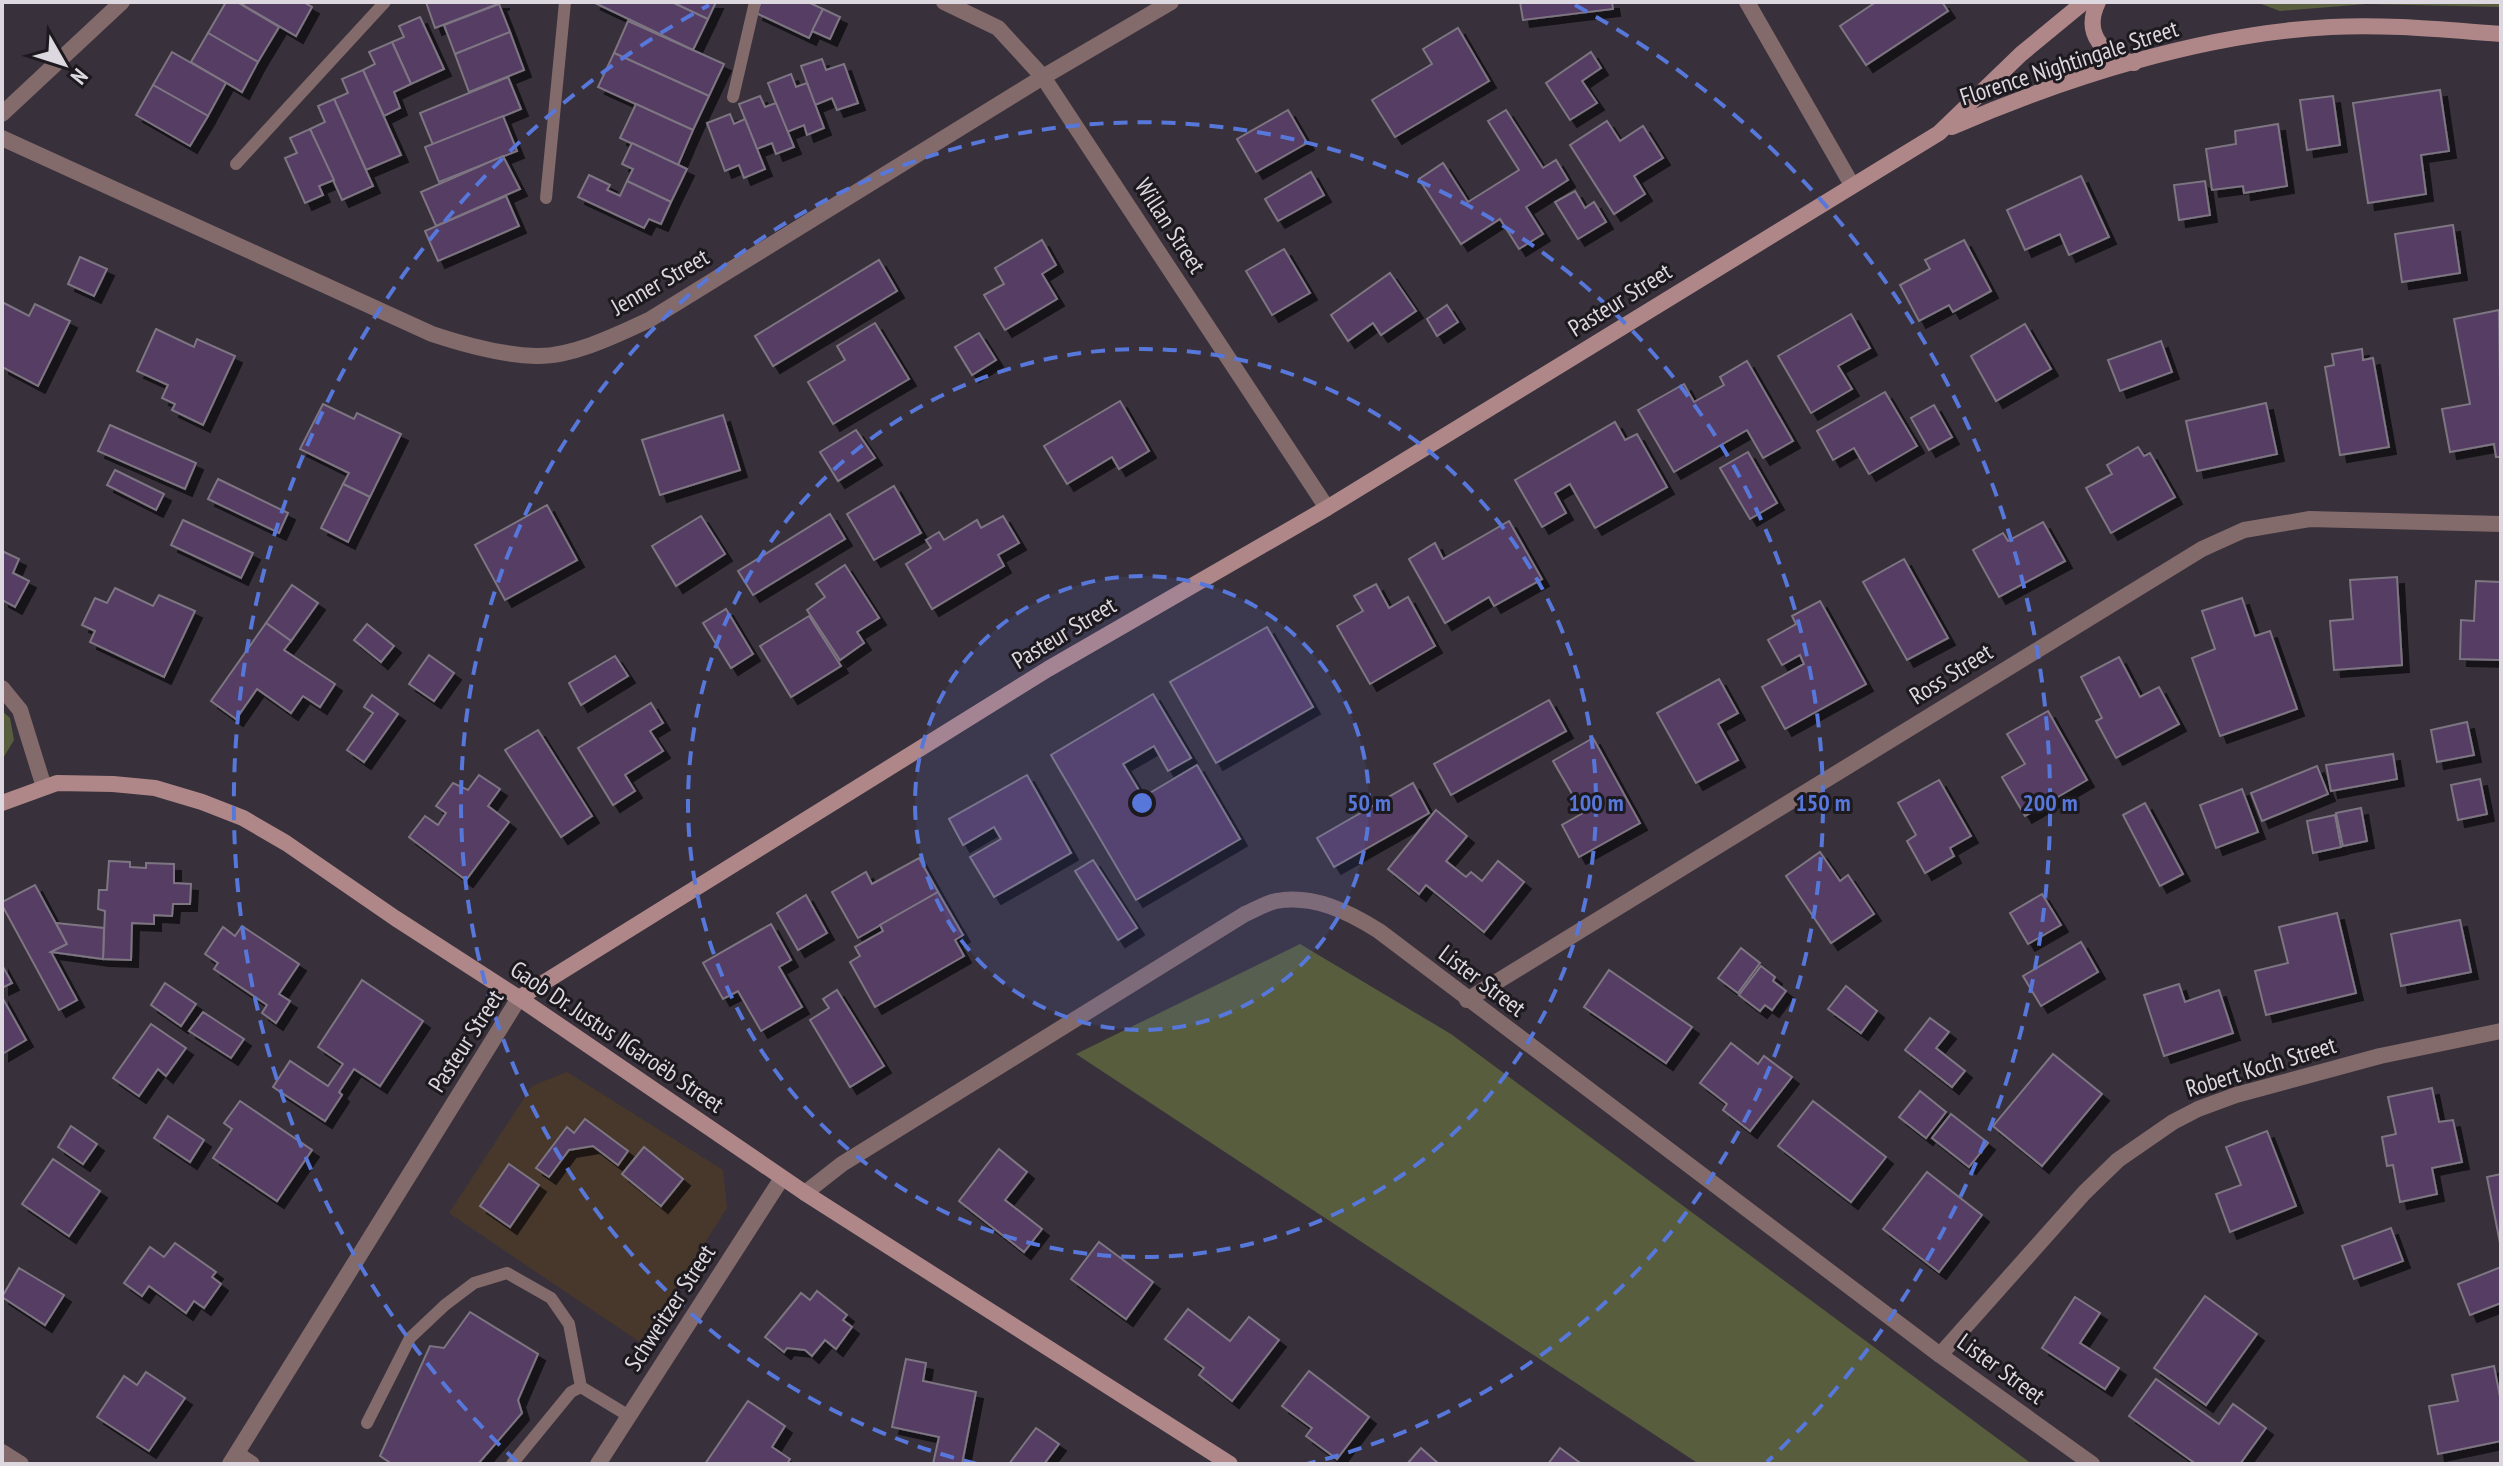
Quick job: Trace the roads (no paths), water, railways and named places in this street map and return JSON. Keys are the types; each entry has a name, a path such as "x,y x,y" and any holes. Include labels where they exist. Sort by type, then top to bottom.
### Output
{"main road":[{"name":"Pasteur Street","path":"519,998 1048,669 1327,508 1939,133 2021,54 2084,2"},
{"path":"2098,2 2093,12 2093,33 2102,48 2116,58 2134,63"},
{"name":"Florence Nightingale Street","path":"1939,133 1998,107 2134,63 2215,42 2273,32 2331,27 2390,27 2501,34"},
{"name":"Gaob Dr. Justus ǁGaroëb Street","path":"2,803 57,783 113,784 155,788 243,818 286,843 519,998 782,1178 1230,1464"}],"street":[{"path":"2,114 122,2"},
{"name":"Willan Street","path":"944,2 998,28 1043,77 1327,508"},
{"name":"Jenner Street","path":"2,138 432,334 463,344 538,356 607,340 649,320 1043,77 1171,2"},
{"path":"1747,2 1852,185"},
{"name":"Ross Street","path":"1467,1000 2202,549 2244,530 2310,519 2501,524"},
{"path":"2,688 20,710 44,787"},
{"name":"Lister Street","path":"805,1193 842,1164 1245,914 1275,901 1298,900 1330,905 1356,916 1940,1355 2092,1464"},
{"name":"Pasteur Street","path":"234,1459 519,998"},
{"name":"Robert Koch Street","path":"1940,1355 2084,1193 2118,1160 2173,1122 2236,1095 2380,1056 2501,1031"},
{"name":"Schweitzer Street","path":"598,1464 782,1178"},
{"path":"2,1452 21,1464"},
{"path":"234,1459 252,1464"}],"lane":[{"path":"236,164 385,2"},
{"path":"546,198 565,2"},
{"path":"733,97 755,2"},
{"path":"367,1423 410,1338 474,1283 507,1273 551,1298 569,1324 581,1387 629,1416"},
{"path":"512,1464 571,1392 581,1387"}]}
